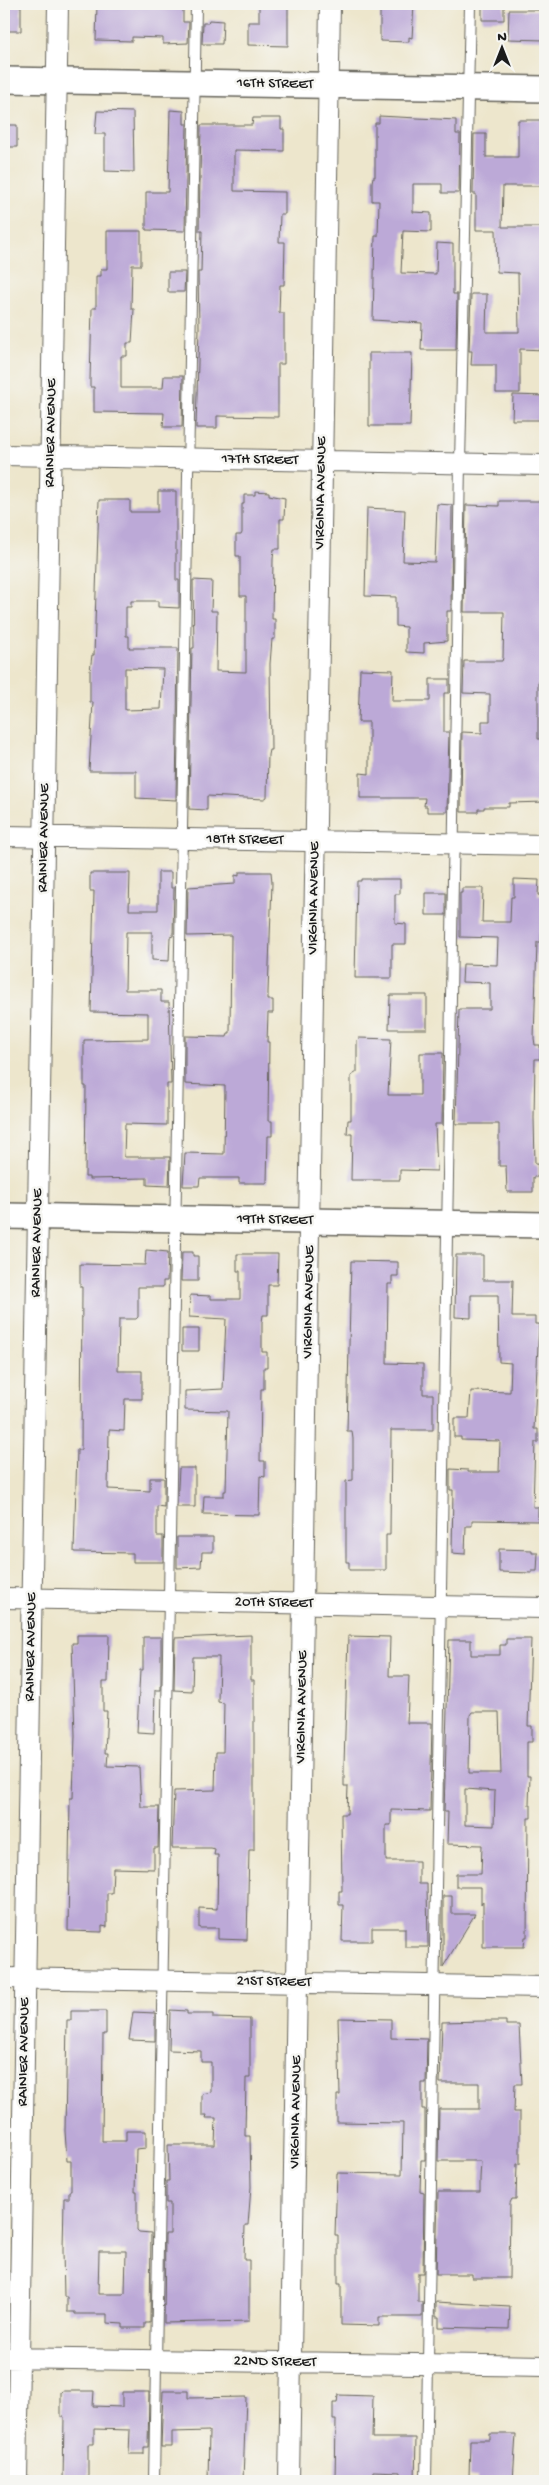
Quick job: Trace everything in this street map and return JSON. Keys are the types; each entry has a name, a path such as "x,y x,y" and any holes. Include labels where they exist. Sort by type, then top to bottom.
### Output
{"street":[{"name":"RAINIER AVENUE","path":"17,2481 12,2358 25,1978 58,4"},
{"name":"VIRGINIA AVENUE","path":"289,2481 330,4"},
{"name":"16TH STREET","path":"4,80 545,89"},
{"name":"17TH STREET","path":"4,455 545,465"},
{"name":"18TH STREET","path":"4,836 545,845"},
{"name":"19TH STREET","path":"4,1216 545,1225"},
{"name":"20TH STREET","path":"4,1598 545,1608"},
{"name":"21ST STREET","path":"4,1978 545,1987"},
{"name":"22ND STREET","path":"12,2358 545,2366"}],"lane":[{"path":"154,2481 167,1601 196,4"},
{"path":"426,2481 446,1224 470,4"}],"building":[{"path":"97,4 183,4 183,22 189,22 188,43 163,44 163,38 132,37 132,41 96,40"},
{"path":"259,4 288,4 288,46 248,45 248,22 259,22"},
{"path":"380,4 414,4 412,38 409,37 409,42 380,41"},
{"path":"482,4 504,4 504,20 482,20"},
{"path":"4,6 21,6 21,31 4,31"},
{"path":"509,10 545,10 545,40 508,39"},
{"path":"209,20 223,21 222,44 202,44 203,23 208,23"},
{"path":"170,110 184,111 184,124 187,124 185,231 146,230 146,192 168,192"},
{"path":"97,111 133,112 134,172 105,171 105,134 95,134"},
{"path":"379,116 456,120 456,134 460,134 459,193 442,193 442,184 413,184 413,212 431,213 431,232 403,231 401,273 436,274 437,243 453,244 453,294 457,294 456,350 421,350 422,323 373,320 375,236 378,236 379,201 372,201 372,182 373,177 375,177 375,123 379,123"},
{"path":"253,118 281,118 281,129 284,129 284,151 234,150 234,191 285,192 285,214 280,214 279,242 285,242 284,285 280,285 279,313 284,313 284,364 278,364 278,417 217,416 217,428 196,428 199,328 198,272 201,272 202,231 199,231 201,125 252,125"},
{"path":"518,120 545,120 545,186 503,186 502,227 545,227 545,350 520,349 520,393 496,393 496,365 471,365 472,351 469,351 471,294 487,294 486,332 519,332 518,273 497,272 496,230 476,230 476,194 473,194 474,134 486,134 486,157 518,157"},
{"path":"4,125 17,125 17,147 4,147"},
{"path":"107,231 141,231 141,265 132,265 131,309 134,309 132,343 127,343 127,356 121,356 121,388 163,388 164,376 183,376 182,427 163,427 164,413 94,412 94,387 90,387 92,308 96,308 96,276 101,276 101,269 107,269"},
{"path":"168,272 185,272 184,292 168,292"},
{"path":"369,353 412,353 410,426 369,426"},
{"path":"513,395 545,396 545,420 512,420"},
{"path":"158,491 176,491 176,580 179,580 179,608 158,607 158,601 131,601 131,607 126,607 126,636 129,636 129,648 178,648 176,800 136,798 136,771 89,771 93,702 90,702 90,671 92,655 94,655 99,500 130,500 130,512 158,512","holes":["125,668 163,669 161,709 125,710"]},
{"path":"255,491 269,492 269,495 285,498 284,519 280,519 280,549 274,549 273,559 272,619 275,619 275,639 272,639 270,664 271,750 269,750 268,755 267,797 264,799 207,796 207,810 189,809 192,648 194,648 193,580 212,581 211,611 217,611 216,671 246,672 246,596 240,596 240,556 236,556 236,535 241,535 242,533 242,504 244,504 244,495 255,495"},
{"path":"499,501 544,501 545,682 538,682 538,739 545,739 545,802 509,803 509,807 484,807 484,809 478,809 478,812 461,812 462,732 482,733 482,721 490,721 490,694 463,693 464,661 502,661 504,612 464,612 466,505 499,506"},
{"path":"437,504 452,505 451,611 447,611 447,641 424,643 424,653 406,652 406,627 396,626 396,597 365,596 367,508 405,510 403,561 435,562"},
{"path":"360,669 393,670 392,701 430,701 430,679 449,679 449,693 444,693 444,732 449,732 447,812 427,812 427,806 424,806 425,798 360,798 360,773 369,774 369,722 358,722"},
{"path":"158,872 171,872 171,888 174,888 173,936 170,937 169,961 152,960 152,932 126,932 125,990 161,990 161,1002 169,1002 171,1084 167,1084 167,1125 125,1124 124,1157 170,1157 169,1186 147,1185 147,1178 89,1179 89,1177 85,1177 86,1086 84,1086 84,1040 148,1039 148,1013 91,1012 94,891 90,891 90,873 130,873 129,910 158,910"},
{"path":"239,872 271,872 272,883 268,1000 273,1000 273,1013 268,1013 267,1042 269,1042 268,1121 272,1121 272,1136 268,1136 267,1183 239,1183 239,1178 200,1178 199,1186 183,1186 185,1153 224,1154 225,1086 185,1084 185,1036 227,1037 228,1033 230,1033 231,935 187,936 188,887 235,884 235,875 239,876"},
{"path":"361,879 400,879 400,894 395,894 395,923 406,924 406,944 392,944 392,978 355,978 357,881 361,881"},
{"path":"514,879 539,880 538,895 543,896 541,942 537,942 534,1038 535,1045 540,1045 540,1059 535,1059 534,1118 535,1164 538,1164 538,1177 533,1177 533,1192 507,1192 506,1166 499,1166 499,1124 456,1124 459,1009 490,1009 490,983 462,982 463,964 497,965 498,938 460,937 460,893 462,893 462,888 483,888 482,922 510,922 511,897 514,897"},
{"path":"426,893 446,893 446,915 426,915"},
{"path":"390,995 427,995 427,1029 389,1029"},
{"path":"359,1038 391,1039 388,1095 420,1095 420,1053 443,1053 442,1124 435,1124 437,1171 400,1170 400,1180 351,1180 352,1134 347,1134 348,1120 351,1120 351,1076 357,1072 357,1040"},
{"path":"146,1250 168,1252 167,1281 163,1281 163,1287 138,1287 138,1317 136,1319 119,1319 118,1371 142,1371 142,1399 125,1399 124,1431 109,1430 108,1489 150,1491 150,1478 164,1478 164,1507 157,1506 157,1536 163,1536 163,1562 133,1562 133,1553 74,1552 77,1450 81,1450 82,1287 80,1287 80,1264 145,1265"},
{"path":"182,1252 193,1252 193,1256 198,1256 198,1281 181,1281"},
{"path":"237,1254 278,1254 277,1285 268,1285 268,1315 263,1315 262,1322 262,1352 267,1352 267,1367 264,1367 264,1389 261,1389 260,1461 265,1461 265,1477 260,1476 259,1515 203,1514 204,1496 224,1496 224,1491 226,1491 228,1411 185,1410 185,1391 223,1389 226,1319 189,1317 190,1295 211,1296 211,1299 240,1299 240,1271 237,1271"},
{"path":"456,1255 483,1255 483,1280 513,1280 512,1317 535,1317 535,1324 539,1324 534,1429 538,1429 538,1442 535,1442 533,1507 538,1507 538,1521 472,1520 472,1526 466,1526 465,1554 452,1553 453,1490 450,1490 450,1469 468,1470 468,1472 499,1472 500,1441 461,1440 461,1437 454,1437 454,1418 469,1418 471,1391 510,1392 511,1363 499,1362 498,1295 471,1295 471,1318 455,1317"},
{"path":"351,1261 398,1262 398,1276 392,1276 392,1284 388,1284 387,1363 423,1364 423,1394 433,1394 433,1430 391,1430 390,1535 386,1535 386,1570 349,1570 349,1562 346,1562 346,1481 353,1480 353,1439 352,1431 347,1431"},
{"path":"182,1329 199,1329 199,1351 182,1351"},
{"path":"179,1468 195,1468 195,1507 177,1507"},
{"path":"177,1537 213,1537 213,1552 202,1552 201,1567 177,1568"},
{"path":"499,1549 532,1550 532,1553 538,1553 537,1571 532,1571 532,1573 499,1572"},
{"path":"77,1635 109,1635 108,1682 103,1682 103,1711 107,1711 105,1753 108,1753 107,1766 139,1767 141,1807 159,1807 158,1848 154,1848 154,1869 113,1868 112,1893 107,1893 107,1927 102,1926 102,1932 68,1931 70,1798 73,1798 75,1735 72,1643 77,1643"},
{"path":"251,1635 251,1680 254,1680 254,1850 249,1850 247,1940 218,1939 218,1928 199,1928 199,1908 217,1909 218,1855 214,1855 215,1849 172,1848 174,1791 215,1790 216,1752 223,1752 224,1703 218,1702 219,1657 193,1657 192,1691 174,1690 175,1638"},
{"path":"348,1636 390,1637 389,1676 409,1676 407,1723 432,1723 430,1811 391,1810 391,1825 386,1825 386,1861 419,1861 419,1884 427,1884 428,1947 405,1947 405,1928 372,1928 372,1941 342,1941 343,1905 339,1905 339,1891 342,1891 341,1814 347,1814 348,1786 344,1786 344,1764"},
{"path":"143,1637 161,1637 161,1690 155,1690 154,1733 137,1732 140,1670 143,1670"},
{"path":"506,1639 531,1639 528,1726 532,1726 532,1742 527,1742 527,1776 530,1776 529,1805 531,1805 531,1818 528,1818 527,1937 525,1937 524,1947 483,1947 483,1901 481,1905 481,1887 456,1887 456,1874 481,1874 482,1845 447,1844 448,1812 444,1812 449,1640 471,1640 471,1655 500,1655 500,1645 506,1645","holes":["472,1712 499,1712 501,1773 469,1773 470,1715","465,1789 495,1791 494,1826 465,1825"]},
{"path":"443,1896 452,1896 452,1914 475,1914 443,1967"},
{"path":"170,2010 187,2011 187,2014 213,2014 213,2018 250,2019 250,2078 246,2078 245,2136 250,2136 251,2187 248,2225 245,2225 244,2260 249,2260 249,2321 164,2323 165,2234 170,2234 170,2203 166,2203 166,2181 169,2181 168,2145 215,2145 216,2118 206,2118 207,2115 202,2115 202,2094 211,2092 211,2062 201,2062 201,2051 169,2050"},
{"path":"71,2011 106,2011 106,2034 103,2034 102,2141 126,2141 126,2131 146,2131 146,2148 136,2149 135,2192 137,2192 137,2230 139,2232 151,2233 150,2323 145,2323 145,2328 123,2328 123,2324 107,2323 107,2314 75,2314 75,2312 67,2312 67,2297 64,2297 63,2250 64,2198 69,2198 69,2191 71,2191 71,2161 67,2161 65,2131 67,2020 71,2020","holes":["99,2251 126,2251 125,2294 98,2294"]},
{"path":"133,2012 155,2013 155,2041 129,2040"},
{"path":"338,2018 391,2019 391,2038 427,2039 426,2083 422,2083 422,2109 425,2109 425,2160 421,2160 420,2191 424,2192 423,2273 418,2273 418,2302 422,2302 422,2317 379,2317 379,2326 341,2325 341,2284 338,2284 338,2235 335,2235 337,2173 402,2174 403,2123 337,2122 337,2095 340,2095"},
{"path":"506,2021 506,2025 519,2025 522,2084 515,2084 514,2112 520,2112 520,2164 517,2164 516,2199 512,2199 510,2203 509,2278 472,2278 472,2274 436,2274 438,2192 480,2192 481,2161 438,2161 439,2109 479,2109 479,2083 440,2083 442,2022"},
{"path":"436,2302 510,2306 509,2329 439,2327 439,2317 436,2317"},
{"path":"94,2391 93,2406 122,2407 122,2392 149,2392 148,2447 144,2447 144,2454 129,2454 130,2430 94,2429 94,2444 88,2444 88,2481 63,2481 64,2417 61,2417 61,2392"},
{"path":"163,2391 188,2391 188,2398 246,2397 243,2481 208,2481 209,2431 172,2432 172,2447 161,2447"},
{"path":"338,2395 373,2396 372,2438 416,2438 415,2481 400,2481 400,2472 373,2471 372,2481 335,2481 336,2420 333,2420 333,2403 337,2403"},
{"path":"490,2434 516,2434 513,2481 477,2481 477,2477 469,2477 470,2440 490,2440"}]}
